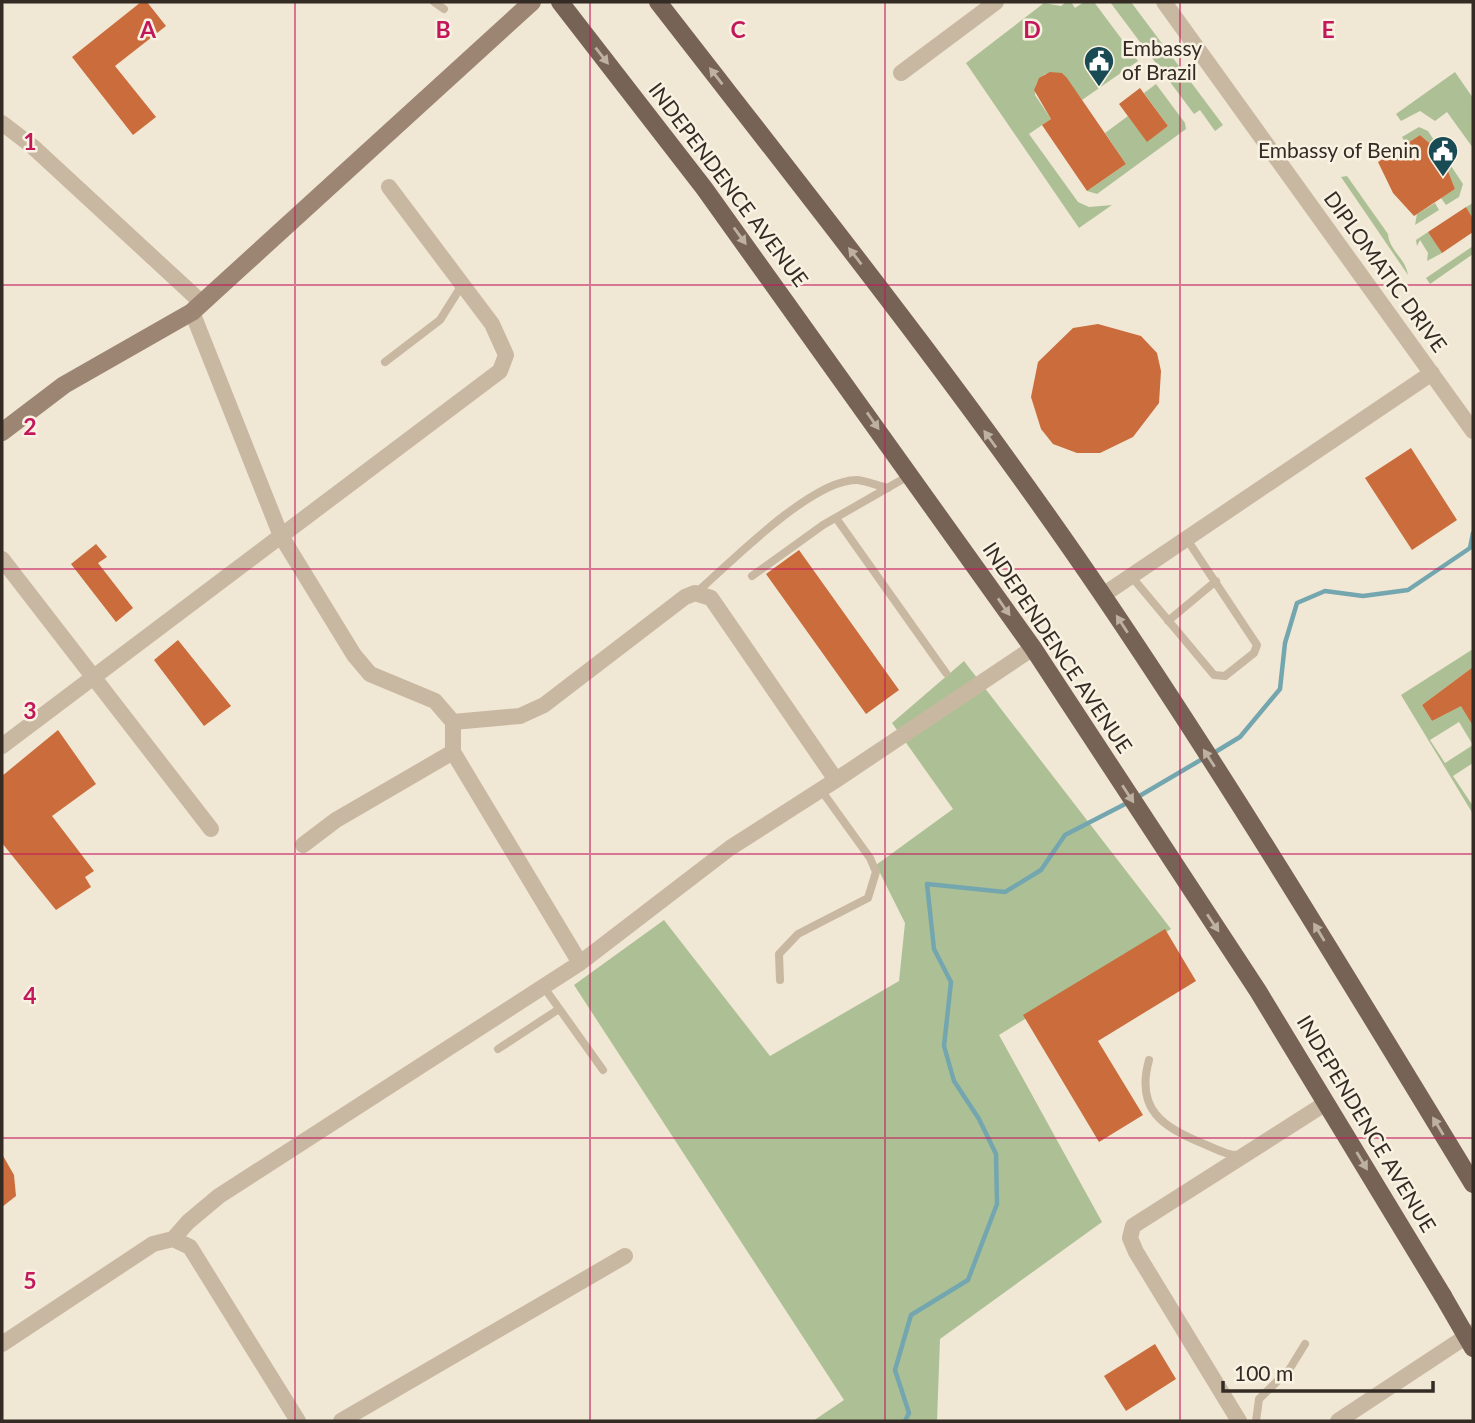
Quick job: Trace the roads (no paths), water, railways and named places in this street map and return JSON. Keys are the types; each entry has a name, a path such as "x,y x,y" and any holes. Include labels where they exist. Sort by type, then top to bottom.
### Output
{"main road":[{"name":"INDEPENDENCE AVENUE","path":"560,2 705,188 1033,648 1258,991 1473,1348"},
{"path":"658,2 903,318 1103,595 1246,816 1473,1184"}],"street":[{"path":"2,432 64,385 196,307 532,2"},
{"path":"901,73 996,2"},
{"name":"DIPLOMATIC DRIVE","path":"1164,2 1473,431"},
{"path":"2,123 32,146 196,307 281,536 354,655 370,674 435,701 453,722 453,752 580,962"},
{"path":"2,746 500,371 505,364 505,348 492,324 389,187"},
{"path":"1103,595 1432,373"},
{"path":"2,559 211,829"},
{"path":"453,722 520,716 544,705 685,597 695,593 711,598 836,780"},
{"path":"2,1344 153,1244 173,1239 188,1222 219,1196 580,962 730,848 1033,648"},
{"path":"303,845 337,820 453,752"},
{"path":"1239,1421 1130,1238 1133,1226 1326,1103"},
{"path":"173,1239 190,1247 298,1421"},
{"path":"341,1421 625,1256"},
{"path":"1338,1421 1473,1332"}],"lane":[{"path":"434,2 444,9"},
{"path":"385,362 440,320 462,285"},
{"path":"752,576 836,518 911,475"},
{"path":"695,593 786,514 828,487 856,480 888,488"},
{"path":"836,518 946,673"},
{"path":"1131,576 1214,675 1225,677 1258,649 1255,638 1186,538"},
{"path":"1168,621 1216,582"},
{"path":"780,980 779,954 798,934 868,898 876,872 870,858 821,790"},
{"path":"544,986 603,1070"},
{"path":"498,1049 559,1009"},
{"path":"1149,1060 1144,1079 1148,1099 1158,1119 1190,1139 1224,1152 1244,1155"},
{"path":"1256,1421 1259,1399 1289,1370 1305,1344"}],"waterway":[{"path":"1212,754 1240,737 1280,689 1285,643 1297,603 1325,591 1363,596 1408,590 1470,548 1473,533"},
{"path":"1136,798 1204,758"},
{"path":"905,1421 909,1413 895,1370 911,1315 968,1280 997,1204 996,1154 979,1119 954,1081 944,1046 951,982 934,949 927,884 1005,892 1041,870 1065,835 1129,802"}],"place":[{"name":"Embassy of Brazil","path":"1099,88"},
{"name":"Embassy of Benin","path":"1443,178"}]}
